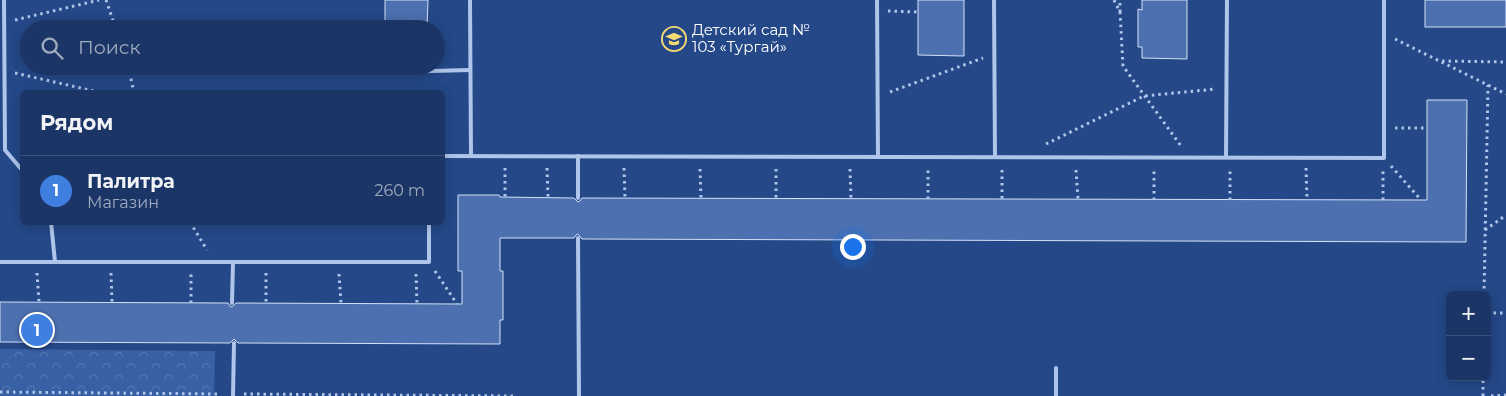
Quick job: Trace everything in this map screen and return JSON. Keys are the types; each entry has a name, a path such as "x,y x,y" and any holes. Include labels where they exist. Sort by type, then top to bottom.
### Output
{"lane":[{"path":"4,0 5,150 20,168"},
{"path":"470,0 471,156"},
{"path":"877,0 878,157"},
{"path":"994,0 994,157"},
{"path":"1227,0 1229,157"},
{"path":"445,156 1384,158 1384,0"},
{"path":"445,71 470,70"},
{"path":"578,156 578,198"},
{"path":"51,225 56,262"},
{"path":"0,262 429,262 429,225"},
{"path":"578,238 579,396"},
{"path":"232,303 233,262"},
{"path":"232,395 234,342"},
{"path":"1056,368 1056,396"}],"path":[{"path":"4,23 99,0"},
{"path":"106,0 113,20"},
{"path":"1114,0 1120,12"},
{"path":"1120,0 1123,66 1189,157"},
{"path":"877,11 918,12"},
{"path":"1384,34 1506,94"},
{"path":"878,97 994,54"},
{"path":"1439,61 1506,62"},
{"path":"5,70 20,74"},
{"path":"26,75 90,90"},
{"path":"130,75 134,90"},
{"path":"1484,291 1488,86"},
{"path":"1021,157 1144,96 1227,88"},
{"path":"1384,128 1427,128"},
{"path":"504,156 505,197"},
{"path":"547,156 548,198"},
{"path":"624,156 625,198"},
{"path":"700,156 701,198"},
{"path":"776,157 776,198"},
{"path":"849,157 852,198"},
{"path":"928,157 928,199"},
{"path":"1002,157 1002,199"},
{"path":"1076,157 1078,199"},
{"path":"1154,157 1154,200"},
{"path":"1229,157 1230,200"},
{"path":"1306,157 1306,200"},
{"path":"1383,200 1384,158"},
{"path":"1384,158 1421,200"},
{"path":"1485,230 1506,215"},
{"path":"192,225 214,262"},
{"path":"37,262 38,302"},
{"path":"110,262 112,302"},
{"path":"191,262 191,303"},
{"path":"266,262 266,303"},
{"path":"338,262 340,303"},
{"path":"416,262 417,304"},
{"path":"429,262 457,304"},
{"path":"1491,313 1506,313"},
{"path":"1483,381 1483,396"},
{"path":"0,392 514,396"},
{"path":"1491,396 1506,395"}],"green space":[{"path":"0,349 215,351 214,396 0,396"}],"building":[{"path":"385,0 428,0 427,20 385,20"},
{"path":"918,0 964,0 964,56 918,55"},
{"path":"1142,0 1187,0 1187,59 1142,58 1142,47 1138,47 1138,9 1142,10"},
{"path":"1425,0 1506,0 1506,27 1425,27"},
{"path":"1427,100 1467,100 1466,242 582,239 578,234 574,238 500,238 500,271 503,271 503,320 500,320 500,344 238,343 234,339 230,343 0,342 0,302 228,303 232,307 236,303 462,304 462,271 458,271 458,195 574,198 578,202 582,198 1427,200"}],"place":[{"name":"Детский сад № 103 «Тургай»","path":"674,39"},
{"name":"Палитра","path":"37,330"}]}
